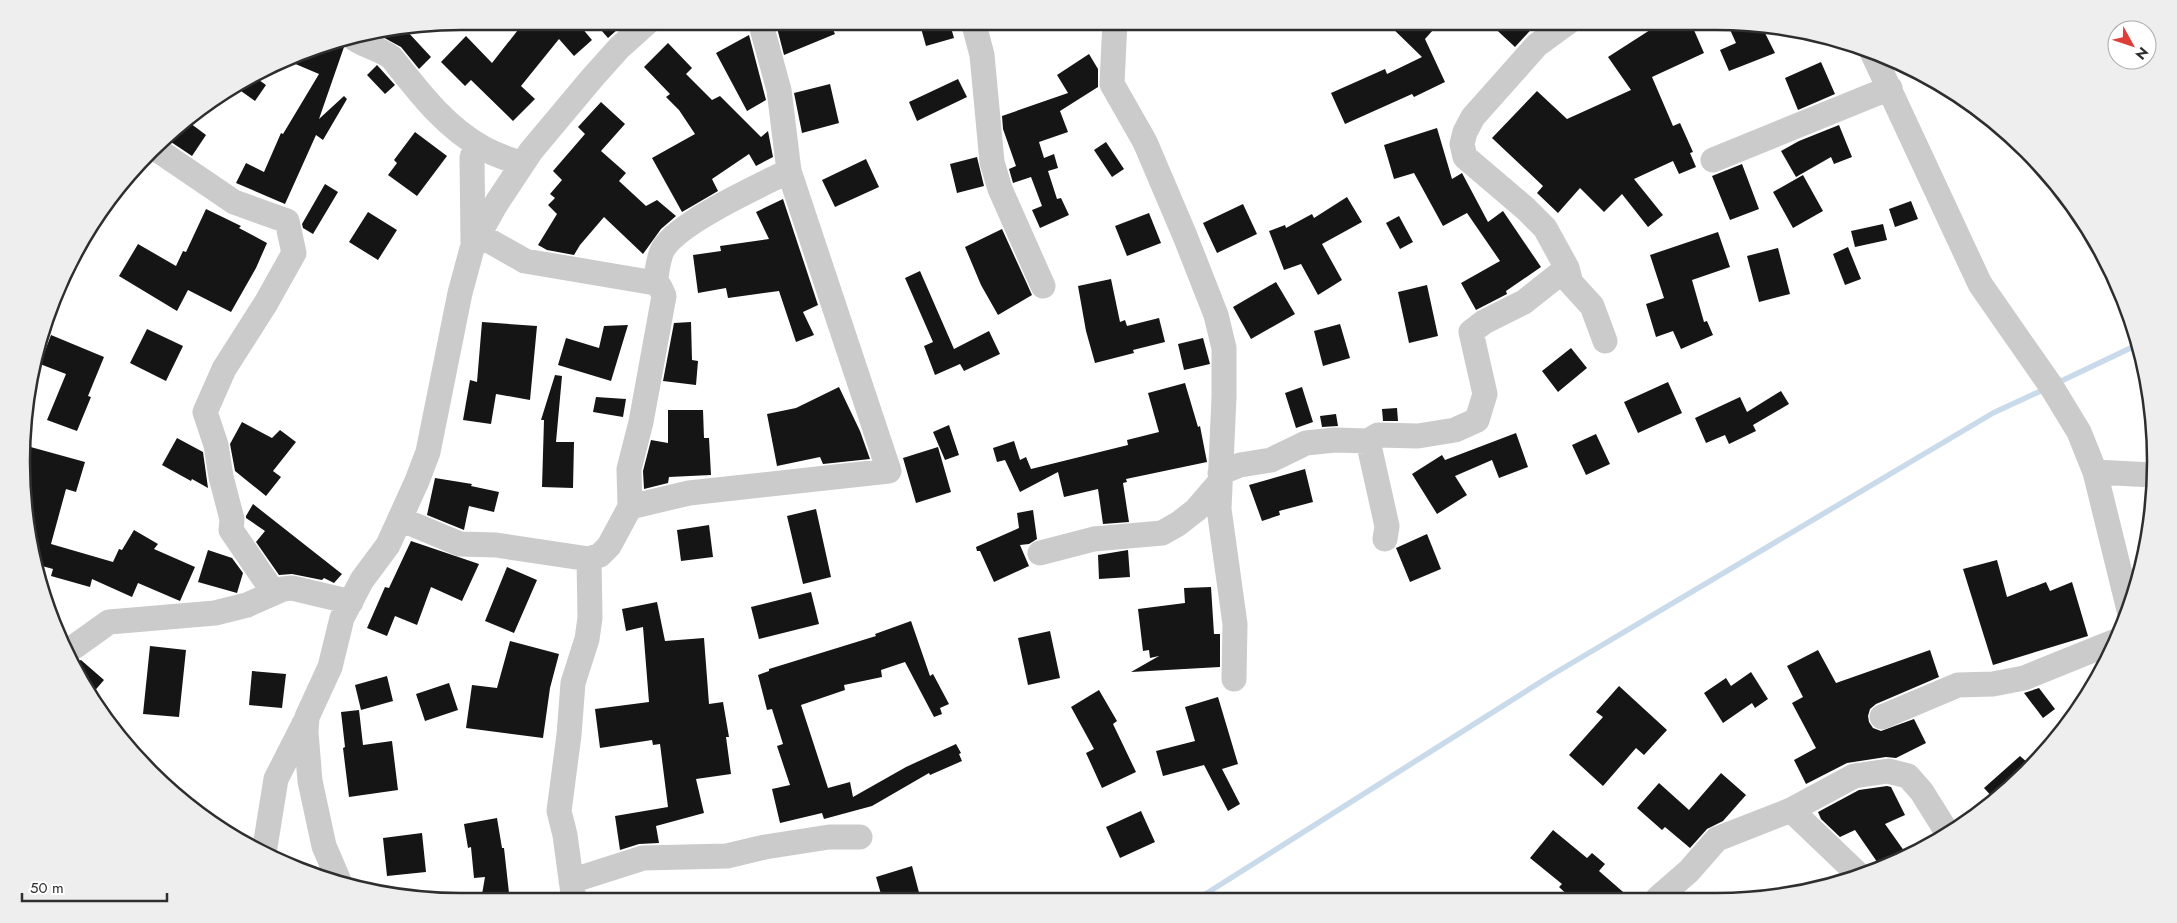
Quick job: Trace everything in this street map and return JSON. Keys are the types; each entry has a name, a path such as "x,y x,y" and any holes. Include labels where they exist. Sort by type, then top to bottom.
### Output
{"street":[{"path":"265,846 276,779 308,717 330,667 342,618 362,580 388,544 428,452 460,293 476,240 496,204 531,151 592,76 639,30"},
{"path":"630,507 689,493 890,471 789,171 779,90 762,30"},
{"path":"975,30 982,55 992,162 1000,189 1043,286"},
{"path":"1115,30 1112,84 1145,142 1186,236 1216,316 1224,348 1224,397 1219,509 1235,624 1234,679"},
{"path":"1558,30 1538,45 1474,117 1465,132 1462,144 1465,157 1526,208 1545,228 1567,268 1571,282 1592,306 1605,341"},
{"path":"360,43 364,46 386,53 392,58 435,111 458,132 476,144 522,164"},
{"path":"1877,61 1980,284 2051,386 2079,432 2095,472 2125,595"},
{"path":"1713,160 1890,88"},
{"path":"476,144 472,158 476,240"},
{"path":"160,152 234,202 286,221 294,253 266,304 224,369 205,412 216,445 221,477 232,519 231,530 274,593"},
{"path":"655,283 662,250 680,231 722,206 789,171"},
{"path":"400,520 460,544 496,545 589,559 600,555 609,546 630,507 629,469 641,422 664,296 660,287 655,283 525,261 476,240"},
{"path":"1040,553 1094,539 1162,533 1178,524 1196,510 1220,477 1240,465 1271,460 1306,443 1335,440 1368,440 1378,435 1418,436 1455,430 1477,420 1485,394 1471,332 1484,322 1524,302 1567,268"},
{"path":"1368,440 1387,526 1385,539"},
{"path":"2095,472 2147,475"},
{"path":"589,559 590,618 587,638 573,682 569,735 559,811 565,835 573,891 643,858 726,856 765,847 829,837 860,837"},
{"path":"72,647 109,622 215,613 247,605 283,589 292,588 351,602"},
{"path":"1882,716 1958,685 1993,684 2024,678 2106,645"},
{"path":"308,717 306,732 310,781 324,846 336,874"},
{"path":"1664,893 1689,870 1717,839 1791,810 1854,776 1888,771 1908,776 1922,792 1944,827"},
{"path":"1791,810 1854,870"}],"building":[{"path":"518,30 584,30 592,40 574,56 559,39 521,86 535,99 513,121 471,80 465,86 441,62 466,36 492,63"},
{"path":"601,30 617,30 608,38"},
{"path":"778,30 833,30 835,34 784,55"},
{"path":"922,30 952,30 954,38 926,46"},
{"path":"1394,30 1433,30 1425,39 1445,82 1414,97 1412,94 1345,124 1331,93 1385,69 1387,74 1422,57"},
{"path":"1497,30 1531,30 1515,47"},
{"path":"1650,30 1694,30 1704,53 1652,77 1673,126 1680,123 1693,152 1690,153 1696,167 1679,174 1673,161 1634,179 1663,215 1648,227 1622,194 1604,212 1580,188 1558,213 1537,193 1543,186 1492,138 1537,91 1567,119 1631,90 1608,57"},
{"path":"1730,31 1765,33 1775,53 1729,71 1720,50 1736,43"},
{"path":"409,34 431,57 419,69 401,47 383,37"},
{"path":"749,35 766,100 747,111 716,53"},
{"path":"668,43 692,68 686,74 712,100 720,96 761,137 768,131 773,157 756,166 749,154 712,179 718,191 682,212 652,158 695,134 679,110 666,97 670,94 644,67"},
{"path":"344,47 319,119 344,96 347,99 323,140 316,135 285,204 236,183 246,163 264,172 281,133 283,134 319,74 295,64"},
{"path":"1089,54 1098,69 1098,87 1060,111 1068,132 1039,142 1044,158 1054,154 1058,168 1048,171 1057,199 1061,198 1069,215 1040,228 1032,210 1042,206 1031,177 1013,183 1009,169 1016,166 1003,129 1002,116 1068,93 1057,75"},
{"path":"1821,62 1835,94 1798,110 1785,78"},
{"path":"377,65 395,85 385,94 367,75"},
{"path":"958,79 967,97 917,121 909,102"},
{"path":"260,80 266,85 255,101 241,91"},
{"path":"830,84 839,123 802,133 794,93"},
{"path":"601,102 625,124 601,151 626,173 619,181 646,206 657,200 676,216 661,229 643,254 604,217 574,255 547,250 538,245 557,214 548,205 555,198 550,194 562,180 553,171 585,134 578,127"},
{"path":"192,125 206,135 192,156 171,142"},
{"path":"1839,125 1852,157 1834,164 1831,157 1796,177 1781,151 1799,141"},
{"path":"1437,128 1452,179 1462,173 1488,222 1503,211 1541,267 1506,291 1507,294 1476,310 1461,283 1500,261 1467,213 1443,226 1414,173 1394,179 1384,145"},
{"path":"415,132 447,156 417,196 388,175 397,163 394,160"},
{"path":"1106,142 1124,169 1112,177 1094,150"},
{"path":"977,157 984,186 957,193 950,164"},
{"path":"866,159 879,187 835,207 822,180"},
{"path":"1742,164 1759,209 1730,220 1712,176"},
{"path":"1803,175 1823,211 1793,228 1773,192"},
{"path":"325,184 338,192 313,234 303,228 302,224"},
{"path":"1347,197 1362,222 1322,244 1342,280 1318,295 1301,264 1284,270 1269,231 1285,225 1286,228 1312,214 1314,218"},
{"path":"783,199 818,305 803,312 814,335 796,342 779,291 728,298 726,288 698,293 693,255 721,251 720,246 769,239 756,212"},
{"path":"1911,201 1918,219 1895,227 1889,209"},
{"path":"1243,204 1257,234 1217,253 1203,223"},
{"path":"206,209 241,226 239,228 267,243 256,268 231,312 188,290 177,311 119,276 138,244 176,266 183,251 186,252"},
{"path":"368,212 397,230 378,260 349,242"},
{"path":"1149,213 1161,243 1127,256 1115,226"},
{"path":"1399,216 1413,242 1400,249 1386,223"},
{"path":"1883,224 1887,240 1855,247 1851,231"},
{"path":"1002,229 1032,295 998,315 981,285 965,247"},
{"path":"1718,232 1730,267 1692,280 1704,322 1707,321 1713,335 1681,349 1673,331 1656,337 1646,304 1664,298 1650,255"},
{"path":"1848,247 1861,279 1845,285 1833,254"},
{"path":"1778,248 1790,294 1759,302 1747,256"},
{"path":"920,271 954,349 989,331 1000,354 964,371 960,364 935,375 924,346 933,342 905,278"},
{"path":"1111,279 1120,322 1125,320 1127,326 1159,318 1165,342 1133,350 1134,353 1095,363 1086,331 1078,286"},
{"path":"1276,282 1295,314 1251,339 1233,307"},
{"path":"1427,285 1438,336 1409,343 1398,292"},
{"path":"482,322 537,326 530,400 496,394 491,424 463,420 470,380 477,382"},
{"path":"691,322 692,360 698,361 696,385 663,381 674,323"},
{"path":"1340,324 1350,358 1323,366 1314,331"},
{"path":"628,325 611,381 558,365 566,338 599,348 604,326"},
{"path":"147,329 183,346 166,381 130,363"},
{"path":"51,335 104,357 88,396 91,397 77,431 47,420 66,374 41,364"},
{"path":"1203,338 1210,364 1184,370 1178,344"},
{"path":"1571,348 1587,368 1558,392 1542,371"},
{"path":"555,375 562,376 556,442 574,442 573,488 542,487 544,420 541,420"},
{"path":"1668,382 1682,413 1638,433 1624,402"},
{"path":"1185,383 1198,427 1200,426 1207,462 1126,479 1127,482 1123,483 1129,522 1103,524 1098,489 1064,497 1058,472 1020,492 1005,460 997,462 993,448 1014,441 1020,460 1026,457 1031,469 1128,445 1127,440 1159,432 1148,393"},
{"path":"839,387 860,431 870,459 823,464 820,457 777,466 767,414 796,408"},
{"path":"1302,387 1313,422 1296,428 1285,393"},
{"path":"1781,391 1789,404 1753,425 1756,431 1729,444 1725,435 1706,443 1695,418 1740,397 1747,412"},
{"path":"596,397 626,399 623,417 593,412"},
{"path":"1397,408 1398,421 1383,421 1382,409"},
{"path":"668,410 703,410 704,438 709,438 711,475 669,477 668,483 644,489 643,471 651,440 668,443"},
{"path":"1336,414 1338,426 1322,427 1320,416"},
{"path":"242,422 272,438 280,430 296,442 273,471 281,477 266,496 235,471 230,444"},
{"path":"949,425 959,455 945,460 933,432"},
{"path":"1516,433 1528,467 1499,478 1492,460 1455,476 1467,495 1437,514 1412,474 1442,455 1445,460"},
{"path":"1596,434 1610,464 1586,475 1572,445"},
{"path":"177,438 203,452 208,488 162,465"},
{"path":"31,447 85,462 76,492 66,489 51,544 113,562 119,549 122,550 134,530 158,544 154,549 195,567 180,601 138,583 132,597 92,579 90,587 51,576 53,569 43,566 38,546 31,490"},
{"path":"938,447 951,492 916,503 903,458"},
{"path":"1305,469 1313,502 1279,511 1280,515 1262,521 1249,485"},
{"path":"435,478 472,484 471,486 499,492 494,512 469,506 464,530 427,515"},
{"path":"253,504 342,574 334,583 324,578 322,580 292,574 279,575 256,542 265,531 246,518"},
{"path":"816,509 831,577 803,584 787,516"},
{"path":"1033,510 1037,539 1029,544 1020,545 1029,566 994,582 980,551 977,551 976,547 1019,528 1017,513"},
{"path":"709,525 713,557 681,561 677,530"},
{"path":"1427,534 1441,569 1410,582 1396,548"},
{"path":"411,541 479,564 462,601 431,587 417,625 395,616 387,636 367,628 385,587 389,588"},
{"path":"208,550 232,558 243,573 237,593 198,582"},
{"path":"1128,550 1130,577 1099,579 1098,555"},
{"path":"1997,560 2007,597 2046,582 2050,591 2072,582 2088,636 1993,665 1963,569"},
{"path":"507,567 537,580 514,633 485,621"},
{"path":"1211,587 1214,634 1220,634 1220,667 1131,672 1159,656 1150,658 1149,650 1143,651 1138,609 1185,603 1184,588"},
{"path":"811,592 819,624 759,639 751,607"},
{"path":"657,602 665,641 704,638 709,704 723,702 729,737 726,737 731,774 696,779 704,813 656,826 659,843 639,844 620,850 615,816 668,807 660,744 653,745 652,740 600,748 595,709 649,702 643,627 626,631 622,609"},
{"path":"911,621 930,676 933,674 949,704 940,708 942,714 934,717 905,662 881,670 882,677 844,685 845,690 801,705 828,788 850,782 853,797 906,767 956,744 961,753 959,754 962,761 930,775 929,773 872,806 824,819 822,813 780,823 772,789 790,785 777,746 783,744 772,709 767,710 758,675 769,671 769,669 876,636 875,634"},
{"path":"1050,631 1060,678 1028,685 1018,638"},
{"path":"510,641 559,654 550,688 543,738 466,728 472,685 497,688"},
{"path":"150,646 186,650 179,717 143,714"},
{"path":"1818,650 1836,683 1930,650 1939,677 1876,704 1870,709 1868,716 1873,728 1881,731 1914,719 1926,743 1896,758 1886,757 1847,763 1806,784 1794,760 1816,748 1792,703 1803,697 1787,666"},
{"path":"81,660 104,680 96,689 88,677 79,661"},
{"path":"252,671 286,674 282,708 249,705"},
{"path":"1751,672 1768,699 1755,708 1752,703 1723,723 1704,693 1726,678 1731,686"},
{"path":"387,676 393,701 361,710 355,685"},
{"path":"449,683 458,710 425,721 416,694"},
{"path":"1619,686 1667,730 1644,755 1636,748 1603,786 1569,755 1603,717 1596,712"},
{"path":"2039,688 2055,709 2043,718 2024,693"},
{"path":"1099,690 1117,721 1113,724 1136,772 1102,788 1086,753 1094,749 1071,707"},
{"path":"1218,697 1238,764 1222,769 1240,804 1228,811 1204,765 1163,776 1156,751 1195,741 1185,707"},
{"path":"359,710 363,745 392,741 398,790 349,797 341,712"},
{"path":"2020,756 2026,761 1990,794 1984,788"},
{"path":"1721,773 1746,795 1723,821 1707,829 1690,848 1665,827 1662,830 1637,808 1659,783 1689,810"},
{"path":"1891,787 1905,815 1885,824 1904,850 1877,862 1855,830 1840,837 1821,819 1818,812 1859,790"},
{"path":"1141,811 1155,842 1120,858 1106,827"},
{"path":"497,818 502,848 504,848 509,893 482,893 485,877 474,878 471,847 468,848 464,824"},
{"path":"1553,830 1587,858 1592,853 1605,864 1599,871 1624,893 1566,893 1559,887 1562,884 1530,858"},
{"path":"422,833 426,872 387,876 383,838"},
{"path":"912,866 919,893 881,893 876,877"}],"waterway":[{"path":"2055,384 2131,348"},
{"path":"1207,893 1550,676 1993,413 2045,389"}]}
